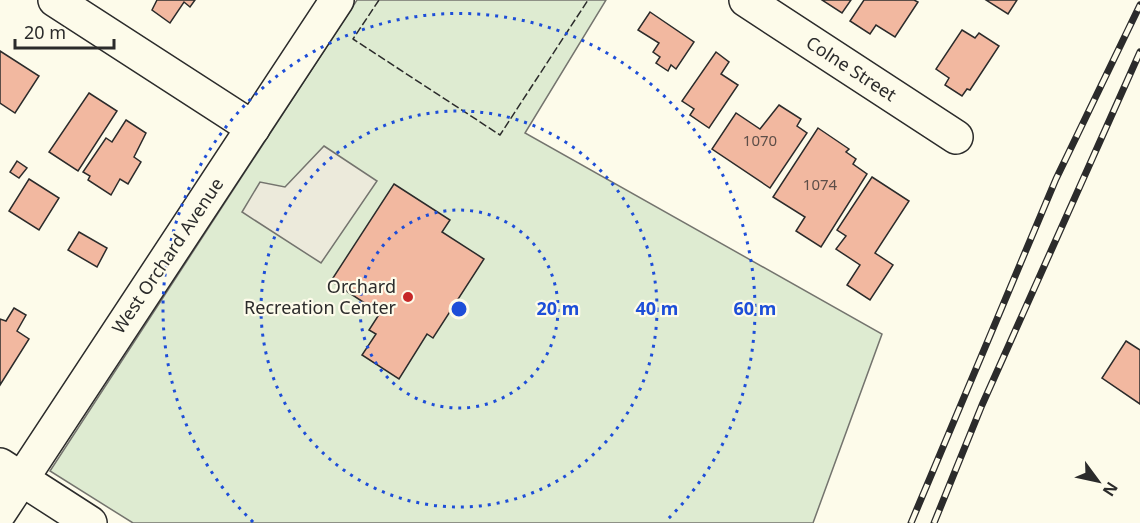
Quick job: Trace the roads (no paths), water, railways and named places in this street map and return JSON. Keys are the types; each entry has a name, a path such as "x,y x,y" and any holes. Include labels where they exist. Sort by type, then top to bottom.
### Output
{"street":[{"path":"55,0 253,128"},
{"name":"West Orchard Avenue","path":"0,512 11,472 253,128 337,0"},
{"name":"Colne Street","path":"746,0 956,137"},
{"path":"11,472 90,523"}],"railway":[{"path":"911,523 1056,179 1140,5"},
{"path":"934,523 982,405 1140,52"}],"place":[{"name":"Orchard Recreation Center","path":"408,297"}]}
